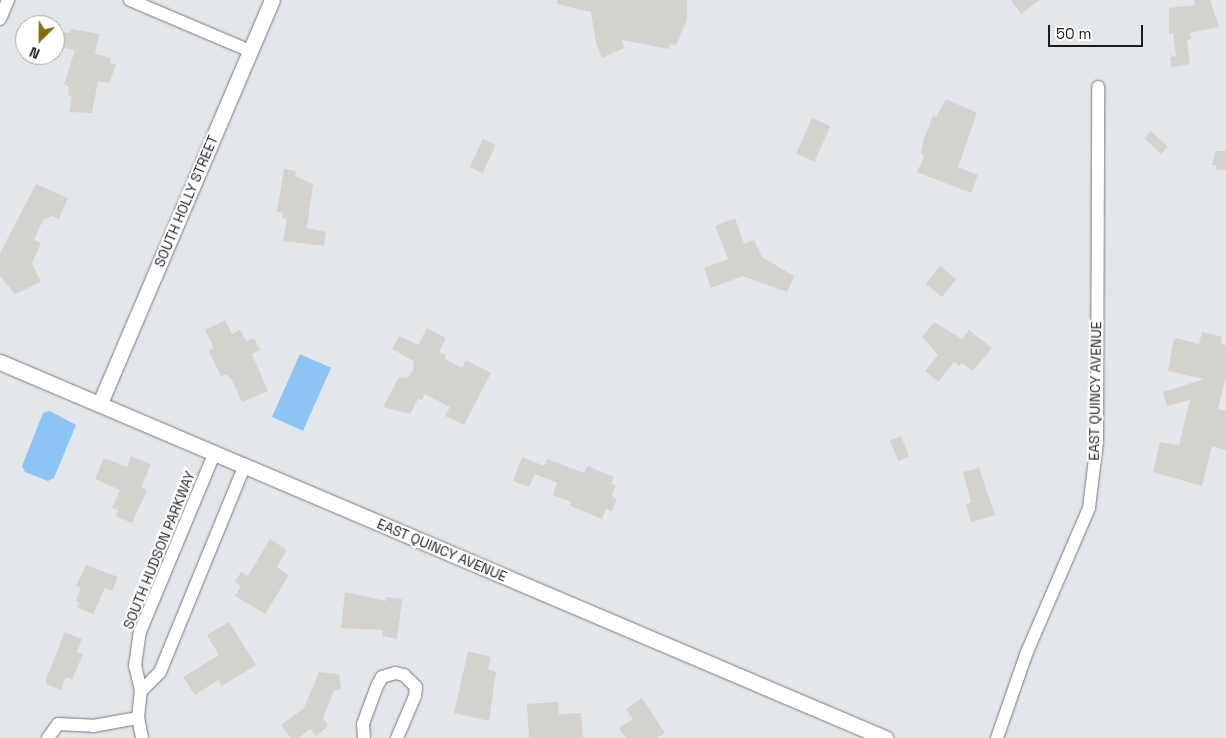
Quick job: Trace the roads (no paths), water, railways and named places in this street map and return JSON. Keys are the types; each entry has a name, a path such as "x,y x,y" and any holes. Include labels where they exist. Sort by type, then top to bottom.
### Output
{"street":[{"path":"0,19 8,0"},
{"path":"130,0 250,51"},
{"name":"SOUTH HOLLY STREET","path":"100,403 272,0"},
{"name":"EAST QUINCY AVENUE","path":"997,738 1027,652 1089,508 1097,442 1098,87"},
{"name":"EAST QUINCY AVENUE","path":"0,362 216,452 885,738"},
{"name":"SOUTH HUDSON PARKWAY","path":"142,738 138,718 141,690 135,666 140,632 216,452"},
{"path":"141,690 160,672 245,465"},
{"path":"364,738 364,724 382,677 395,673 404,675 416,687 415,696 397,738"},
{"path":"48,738 58,724 93,726 138,718"}]}
